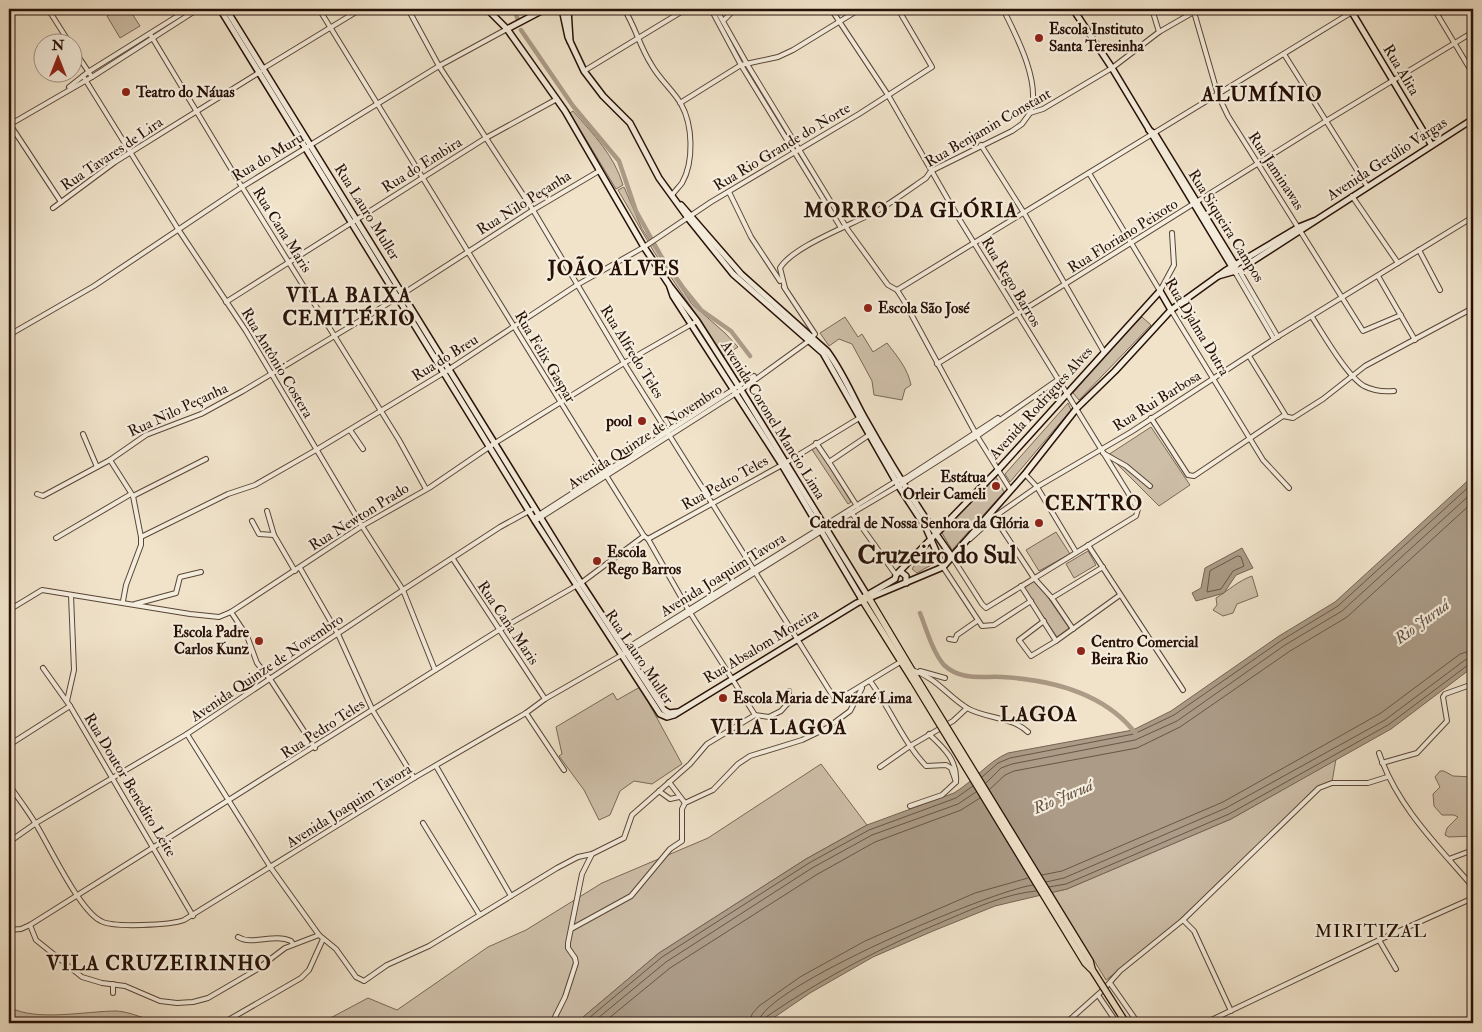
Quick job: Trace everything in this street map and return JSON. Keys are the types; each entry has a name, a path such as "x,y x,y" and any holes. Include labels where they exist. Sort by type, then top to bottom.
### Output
{"main road":[{"path":"863,600 913,674 1085,963 1093,971 1126,1023"}],"street":[{"path":"48,9 63,32"},
{"path":"61,202 9,124 62,93 85,78 88,72 189,9"},
{"path":"85,78 92,78 198,9"},
{"name":"Rua Lauro Muller","path":"220,9 262,70"},
{"name":"Rua Lauro Muller","path":"226,9 532,510 623,652 660,714 670,717 678,712"},
{"name":"Rua Felix Gaspar","path":"319,9 379,103 422,178 559,403 644,536 648,539 690,612 755,715"},
{"name":"Rua Tavares de Lira","path":"53,208 104,169 361,9"},
{"name":"Rua Alfredo Teles","path":"408,9 439,66 484,139 532,210 624,363 713,502 836,701 863,686"},
{"name":"Avenida Coronel Mancio Lima","path":"488,9 507,29 557,99 644,247 670,286 697,321 784,464 863,600"},
{"name":"Rua do Muru","path":"9,335 94,286 242,187 439,66 545,9"},
{"path":"562,9 570,42 584,71 603,96 630,123 659,178 728,268 813,337"},
{"path":"568,9 570,42"},
{"path":"624,9 645,55 662,82 680,103 690,133 689,151 683,181 674,197"},
{"path":"584,71 686,9"},
{"path":"710,9 747,64 840,227"},
{"path":"716,9 741,65 776,115"},
{"path":"721,23 735,9"},
{"name":"Rua Rego Barros","path":"831,9 888,96 1017,315 1137,504 1138,513 1136,516 1088,545"},
{"path":"680,103 741,65 778,57 860,9"},
{"name":"Rua Rio Grande do Norte","path":"644,247 655,238 888,96 932,67 898,9"},
{"path":"1003,9 1022,46 1032,90 1030,114"},
{"name":"Rua Siqueira Campos","path":"1073,9 1112,68 1276,338"},
{"path":"1152,9 1159,32"},
{"path":"897,290 1153,135 1351,10 1357,9"},
{"path":"1434,9 1473,74"},
{"name":"Rua Benjamin Constant","path":"784,288 780,272 783,263 840,227 847,228 877,211 926,178 931,171 1012,131 1022,124 1030,114 1043,109 1112,68 1159,32 1196,10"},
{"name":"Rua Jaminawas","path":"1196,10 1218,94 1228,116 1363,331 1401,315"},
{"name":"Rua Alita","path":"1351,10 1431,144"},
{"name":"Rua Floriano Peixoto","path":"937,364 1392,80 1473,32"},
{"name":"Rua Cana Maris","path":"150,34 242,187 399,440 426,490"},
{"path":"1284,54 1367,186"},
{"path":"82,63 92,78"},
{"name":"Rua Antônio Costera","path":"85,78 178,229 246,331 270,375 403,590 435,670"},
{"name":"Rua do Embira","path":"226,302 484,139 557,99"},
{"name":"Avenida Getúlio Vargas","path":"1171,310 1218,276 1235,269 1314,221 1431,144 1473,119"},
{"path":"981,145 1024,213 1104,352"},
{"path":"797,151 847,228 888,285 897,290 977,436 1010,489"},
{"name":"Rua Nilo Peçanha","path":"37,494 47,494 110,460 146,435 201,414 270,375 400,295 532,210 599,171"},
{"name":"Rua Djalma Dutra","path":"1089,173 1249,438 1263,460 1289,488"},
{"path":"729,192 751,237 832,367 926,528 943,567 977,622 982,626 994,625 1030,601"},
{"path":"1352,196 1398,263"},
{"name":"Rua Rui Barbosa","path":"960,548 994,517 1037,487 1102,451 1276,338 1473,217"},
{"name":"Avenida Rodrigues Alves","path":"863,600 897,575 930,538 998,470 1160,291 1174,264 1172,233"},
{"name":"Rua do Breu","path":"141,537 228,494 240,492 255,485 316,450 514,328 577,285 644,247"},
{"path":"1419,250 1440,290"},
{"path":"1378,276 1415,340"},
{"name":"Avenida Coronel Mancio Lima","path":"670,286 672,296 737,389"},
{"path":"1249,356 1286,416 1293,418 1323,399 1353,374 1473,308"},
{"name":"Avenida Rodrigues Alves","path":"863,600 943,567 1025,474 1077,408 1115,371 1171,310"},
{"path":"1312,317 1334,352 1362,385 1382,392 1394,391"},
{"name":"Rua Newton Prado","path":"9,610 42,590 219,617 231,612 362,526 426,490 559,403 697,321"},
{"name":"Avenida Quinze de Novembro","path":"537,518 606,475 813,337"},
{"path":"899,482 977,436 1059,379"},
{"path":"899,482 975,431 1014,409"},
{"path":"1151,418 1168,447 1191,477 1286,416"},
{"path":"861,417 869,435 899,482 952,557 984,607 989,607 1088,545 1183,690"},
{"name":"Rua Pedro Teles","path":"648,539 784,464 861,417"},
{"path":"350,430 363,449"},
{"path":"83,434 97,467"},
{"path":"829,462 869,435"},
{"path":"816,443 857,507"},
{"path":"1102,451 1126,466 1150,486"},
{"path":"56,538 132,495 206,459"},
{"path":"110,460 132,495 141,537 141,545 126,586 123,601"},
{"path":"1025,474 1037,487 1076,552"},
{"name":"Avenida Joaquim Tavora","path":"77,894 96,918 110,924 165,924 175,923 193,916 414,778 526,713 899,482"},
{"name":"Avenida Quinze de Novembro","path":"9,842 36,823 187,734 500,527 532,510"},
{"path":"267,511 274,535 294,571"},
{"path":"851,511 897,575 899,584 904,584 906,576 897,575"},
{"path":"994,517 1034,578 1052,598 1073,629"},
{"path":"252,521 257,532 274,535"},
{"name":"Rua Pedro Teles","path":"9,930 21,929 30,925 77,894 155,848 435,670 578,584 644,536"},
{"name":"Rua Cana Maris","path":"452,559 546,699"},
{"path":"1052,598 1103,567"},
{"path":"300,568 338,634 373,710 414,778"},
{"path":"132,605 176,593 180,577 201,572"},
{"path":"1021,586 1056,641"},
{"path":"67,701 74,670 72,595"},
{"path":"1044,621 1019,640 1029,655 1034,656 1120,595"},
{"name":"Rua Absalom Moreira","path":"678,712 797,638 863,600"},
{"path":"231,612 247,636 257,664 270,679 315,748"},
{"path":"949,639 954,640 957,634 977,622"},
{"path":"571,929 631,896 670,850 682,841 682,809 686,802 716,788 738,764 750,756 802,740 827,728 850,711 863,686 903,660"},
{"name":"Rua Doutor Benedito Leite","path":"43,668 67,701 155,848 193,916"},
{"path":"913,674 923,670 945,678"},
{"path":"913,674 930,677 967,708 987,716 1005,719 1028,732"},
{"path":"870,681 886,703 910,746 926,766 946,765 951,768 956,782"},
{"path":"1382,763 1418,755 1447,721 1443,697 1445,694 1473,684"},
{"path":"187,734 271,868 321,937 336,949 356,977 364,981 387,965 429,946 479,914 578,857 592,854 624,838 632,816 690,764 707,744 755,715 769,717 781,711 789,702 789,691"},
{"path":"9,745 70,706"},
{"path":"880,767 910,746 952,722 967,708"},
{"path":"526,713 564,770"},
{"path":"910,806 942,795 956,782 954,762 930,734"},
{"path":"1379,753 1387,777 1410,813 1473,887"},
{"path":"436,766 511,896"},
{"path":"1066,1023 1098,995 1120,970 1165,937 1319,788 1332,784 1368,782 1387,777"},
{"path":"669,782 679,797 686,802"},
{"path":"9,785 36,823 77,894"},
{"path":"660,791 670,799 679,797"},
{"path":"423,822 479,914"},
{"path":"1449,859 1473,850"},
{"path":"552,1023 565,998 576,963 568,948 582,874 592,854"},
{"path":"1206,1023 1379,940 1473,898"},
{"path":"1183,920 1194,931 1231,1011"},
{"path":"30,925 36,940 78,974 102,983 134,990 160,1001 193,1002 208,998 256,970 293,944 321,937"},
{"path":"238,937 247,940 281,938 288,939 293,944"},
{"path":"223,1023 301,978 309,970 321,937"},
{"path":"1379,940 1396,969"},
{"path":"1110,983 1138,1023"},
{"path":"113,984 113,993"},
{"path":"1098,995 1117,1023"}],"shaded area":[{"path":"119,9 129,9 140,26 120,38 107,16"},
{"path":"573,111 608,154 623,185 616,189 570,113"},
{"path":"624,187 642,229 692,304 738,347 724,356 654,252 618,190"},
{"path":"845,317 858,337 862,334 873,352 887,343 905,368 911,385 905,389 902,400 874,395 872,381 852,344 839,339 829,346 820,333"},
{"path":"1142,317 1151,325 1079,400 1073,393 1114,345"},
{"path":"1068,403 1071,410 1010,482 1005,474"},
{"path":"1151,427 1190,485 1159,506 1108,455"},
{"path":"819,443 828,456 827,463 851,502 848,504 811,448"},
{"path":"993,477 996,477 1004,492 952,550 942,533"},
{"path":"1056,532 1070,554 1039,571 1026,550"},
{"path":"1088,551 1096,565 1074,578 1066,564"},
{"path":"923,552 931,554 933,564 917,573 912,569"},
{"path":"1252,576 1258,596 1237,604 1233,613 1223,616 1213,610 1217,605 1216,598"},
{"path":"1036,580 1069,628 1057,637 1024,588"},
{"path":"640,687 682,764 652,784 634,781 620,791 610,815 599,820 584,790 559,756 562,754 556,727 613,693 617,700"},
{"path":"1336,759 1332,782 1317,787 1164,935 1106,980 1052,892 1067,889 1231,819"},
{"path":"821,764 867,825 806,859 659,953 576,1023 321,1023 368,998 397,1010 488,947 526,930 602,883 708,838"},
{"path":"1440,771 1453,776 1473,777 1473,836 1449,837 1445,835 1447,828 1458,817 1442,815 1434,806 1433,794 1440,787 1435,777"},
{"path":"9,1007 33,1014 47,1015 117,1011 133,1014 158,1023 9,1023"}],"water":[{"name":"Rio Juruá","path":"1473,476 1473,667 1391,729 1231,819 1067,889 995,906 873,957 810,993 766,1023 576,1023 659,953 806,859 867,825 954,793 994,761 1008,753 1133,730 1171,711 1279,636 1335,602"},
{"path":"1242,548 1253,568 1236,575 1224,593 1196,601 1192,593 1201,588 1205,568"}],"waterway":[{"path":"514,9 518,20"},
{"path":"521,30 573,106 619,161 636,211 661,256 684,289 701,310 731,331 750,356"},
{"path":"920,613 936,654 944,665 951,670 972,677 1002,677 1039,681 1076,691 1109,708 1136,734"}],"place":[{"name":"Escola Instituto Santa Teresinha","path":"1039,38"},
{"name":"Teatro do Náuas","path":"126,92"},
{"name":"Escola São José","path":"868,308"},
{"name":"pool","path":"642,421"},
{"name":"Estátua Orleir Cameli","path":"996,486"},
{"name":"Catedral de Nossa Senhora da Glória","path":"1039,523"},
{"name":"Escola Rego Barros","path":"597,561"},
{"name":"Escola Padre Carlos Kunz","path":"259,641"},
{"name":"Centro Comercial Beira Rio","path":"1081,651"},
{"name":"Escola Maria de Nazaré Lima","path":"723,698"}],"district":[{"name":"ALUMÍNIO","path":"1262,94"},
{"name":"MORRO DA GLÓRIA","path":"911,210"},
{"name":"JOÃO ALVES","path":"614,268"},
{"name":"VILA BAIXA CEMITÉRIO","path":"349,306"},
{"name":"CENTRO","path":"1094,503"},
{"name":"Cruzeiro do Sul","path":"937,555"},
{"name":"LAGOA","path":"1039,714"},
{"name":"VILA LAGOA","path":"779,727"},
{"name":"MIRITIZAL","path":"1371,931"},
{"name":"VILA CRUZEIRINHO","path":"159,963"}]}
